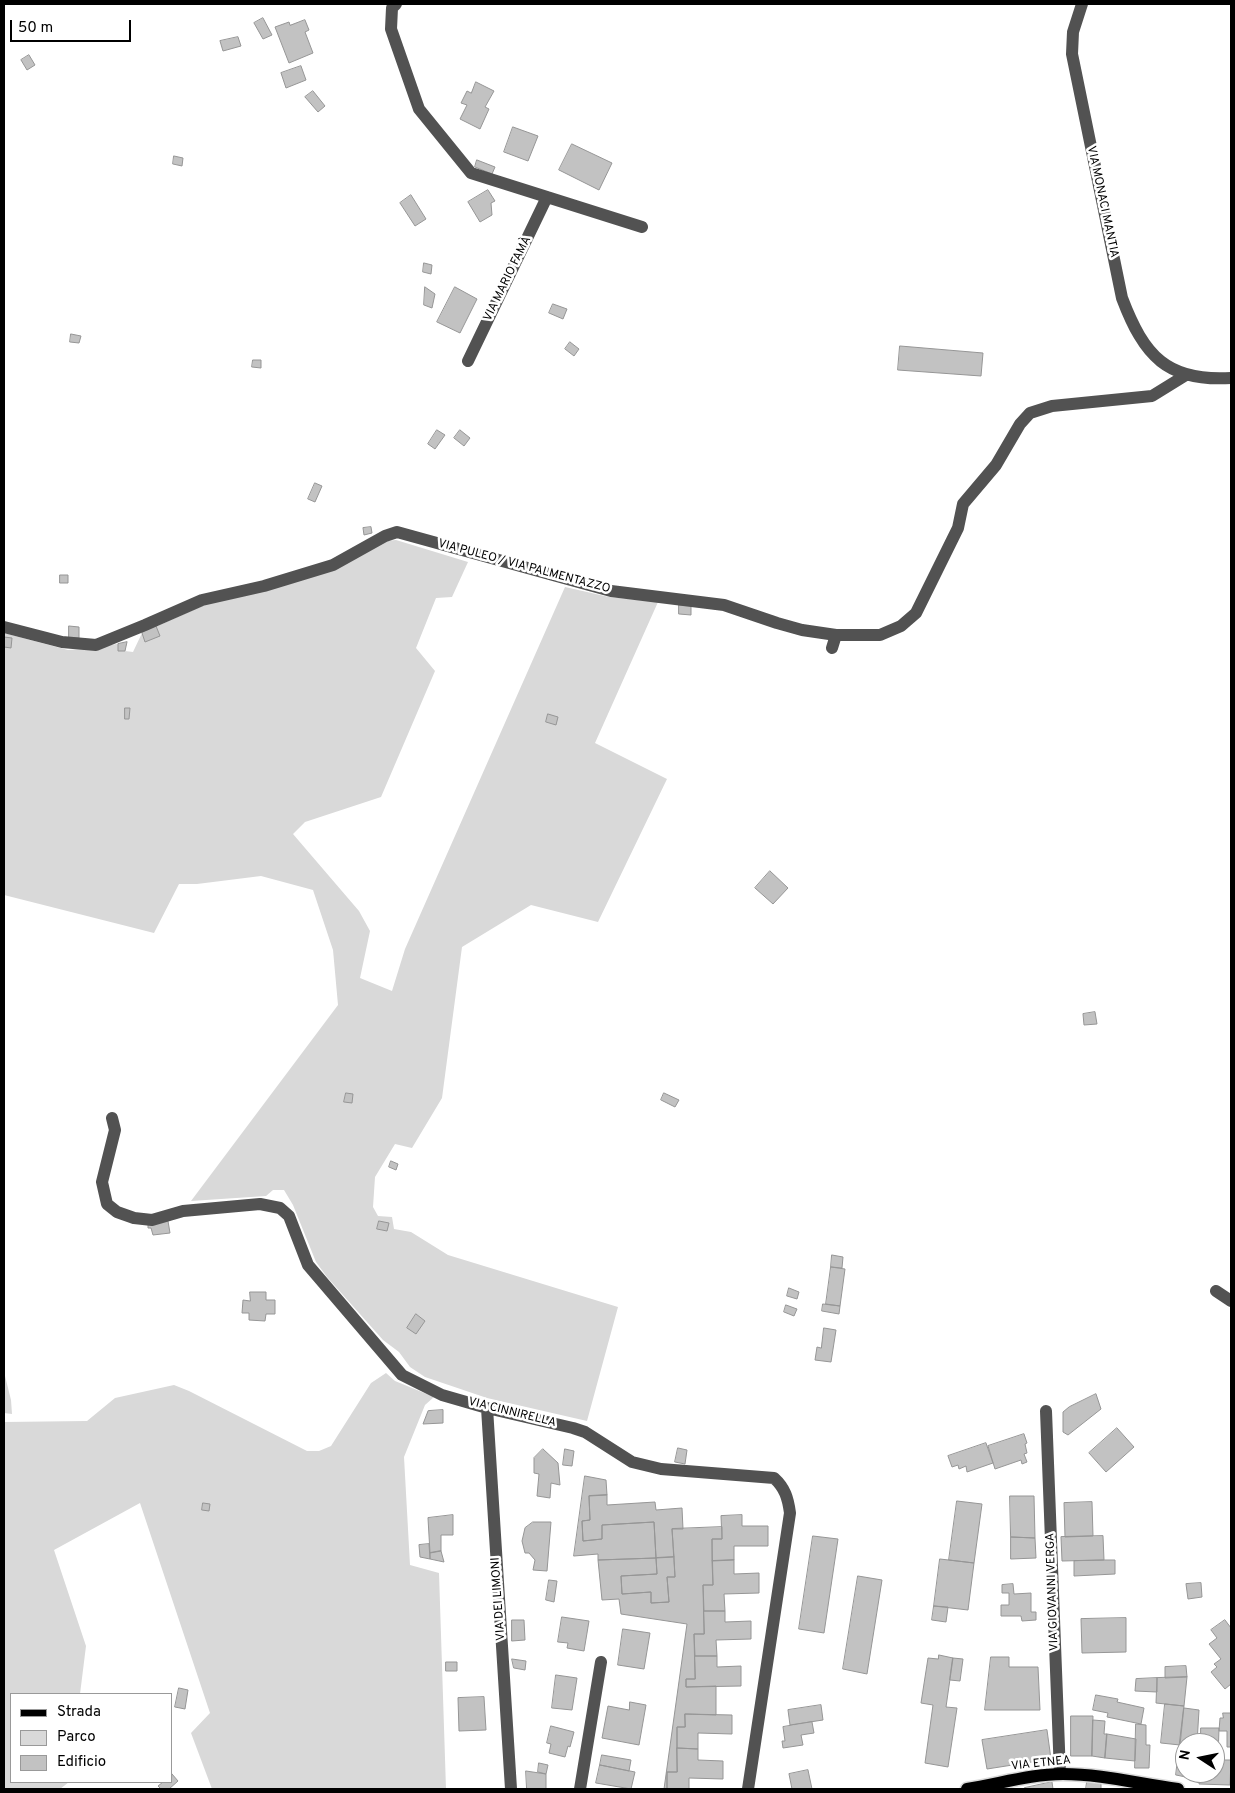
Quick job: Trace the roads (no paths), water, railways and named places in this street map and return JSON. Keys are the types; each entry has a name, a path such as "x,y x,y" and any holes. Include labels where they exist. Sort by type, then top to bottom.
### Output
{"main road":[{"name":"VIA ETNEA","path":"967,1789 1060,1774 1091,1774 1115,1777 1178,1789"}],"street":[{"path":"396,4 392,8 391,29 419,109 471,173 642,227"},
{"name":"VIA MONACI MANTIA","path":"1082,4 1073,32 1072,54 1122,298 1137,334 1151,352 1166,366 1186,374"},
{"name":"VIA MARIO FAMÀ","path":"468,361 547,197"},
{"path":"1186,374 1212,379 1231,378"},
{"name":"VIA PULEO / VIA PALMENTAZZO","path":"4,627 62,642 96,645 145,626 202,600 264,586 333,565 385,536 397,532 611,591 724,605 802,630 836,635 880,635 901,626 916,613 958,528 963,504 996,465 1020,424 1030,414 1052,406 1153,402 1186,374"},
{"path":"832,648 836,635"},
{"name":"VIA CINNIRELLA","path":"112,1118 115,1130 102,1182 107,1204 117,1212 134,1218 152,1220 183,1211 260,1204 280,1208 289,1216 308,1265 402,1375 442,1395 585,1432 632,1462 661,1469 774,1478 781,1485 788,1496 790,1513 748,1789"},
{"path":"1216,1291 1231,1301"},
{"name":"VIA DEI LIMONI","path":"487,1408 511,1789"},
{"name":"VIA GIOVANNI VERGA","path":"1046,1411 1060,1774"},
{"path":"580,1789 601,1662"}]}
